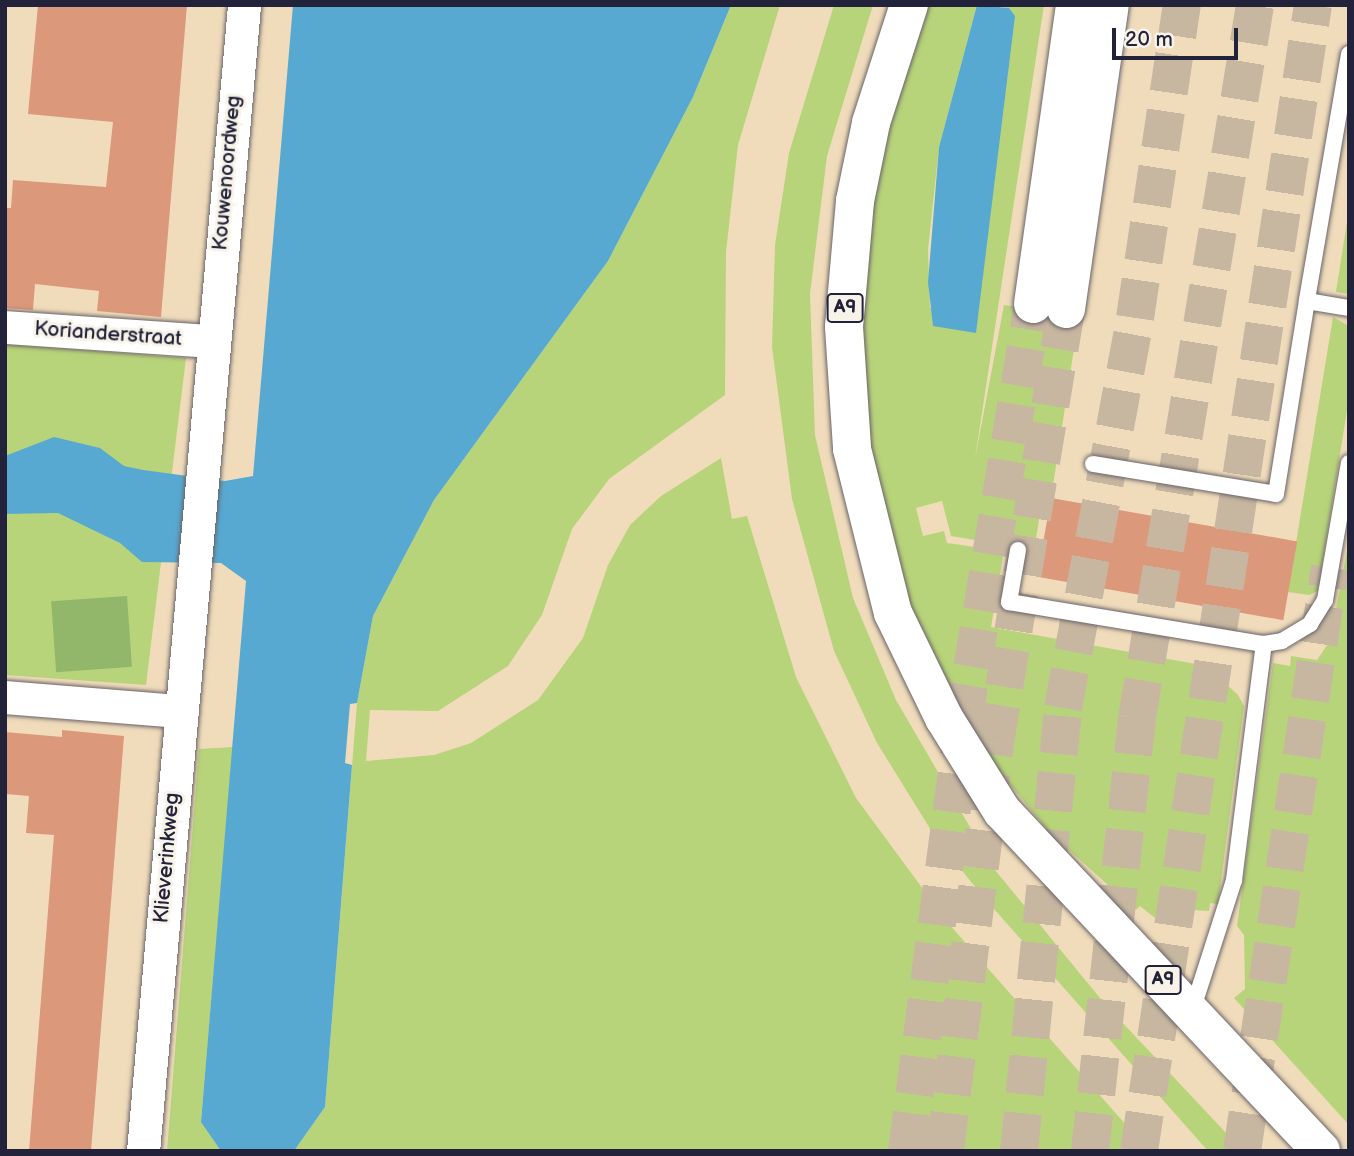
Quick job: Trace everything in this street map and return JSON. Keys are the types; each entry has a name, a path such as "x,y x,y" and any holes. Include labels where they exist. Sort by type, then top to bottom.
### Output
{"highway":[{"name":"A9","path":"909,5 871,123 847,264 852,449 876,556 919,671 1002,811 1193,1008 1321,1151"},
{"path":"1075,5 1050,307 1110,5"}],"street":[{"name":"Kouwenoordweg","path":"211,341 244,5"},
{"name":"Korianderstraat","path":"5,327 211,341"},
{"name":"Klieverinkweg","path":"143,1151 178,711 198,566 206,475 211,341"},
{"path":"5,697 178,711"}],"lane":[{"path":"1093,464 1276,494 1349,54"},
{"path":"1307,301 1349,307"},
{"path":"1018,551 1009,602 1264,644 1299,633 1325,600 1349,463"},
{"path":"1193,1008 1234,880 1264,644"}],"green space":[{"path":"731,5 780,5 738,145 726,252 725,395 609,479 572,529 542,615 508,666 438,711 370,710 366,761 434,755 471,743 538,700 583,638 608,565 630,525 661,496 721,458 732,519 747,516 796,677 856,798 948,923 1149,1151 294,1151 325,1107 357,703 373,616 434,500 608,261 693,97"},
{"path":"834,5 873,5 827,156 810,294 815,435 853,598 896,700 995,870 1104,1003 1243,1151 1208,1151 979,892 934,835 877,743 834,651 792,499 772,347 775,245 789,153"},
{"path":"923,5 977,5 939,147 928,250 930,308 982,279 1014,18 1009,8 987,5 1044,5 975,459 1004,305 1079,316 1050,505 1041,508 1034,550 951,536 942,501 916,508 923,536 944,531 947,543 1004,551 991,627 1207,666 1238,695 1244,706 1218,904 1210,903 1209,911 1159,908 1155,918 1140,906 1136,910 1051,834 979,747 920,635 875,492 859,313 868,204"},
{"path":"1349,209 1349,294 1336,292"},
{"path":"1333,317 1349,326 1349,398 1318,591 1309,595 1288,592"},
{"path":"5,344 186,358 146,685 5,675"},
{"path":"1349,540 1349,1125 1234,998 1245,989 1244,935 1237,926 1273,663 1290,666 1291,656 1317,660 1330,641"},
{"path":"127,596 132,667 56,672 51,601"},
{"path":"233,747 201,1121 221,1151 167,1151 199,749"}],"water":[{"path":"293,5 731,5 693,97 608,261 434,500 373,616 357,703 350,704 345,763 352,765 325,1107 294,1151 221,1151 201,1122 246,581 221,563 142,562 120,543 58,513 5,514 5,456 54,437 100,448 124,466 143,470 225,481 253,476"},
{"path":"977,5 1009,8 1015,16 976,333 933,326 928,282 939,147"}],"building":[{"path":"38,5 187,5 161,317 97,311 99,291 35,284 33,310 5,308 5,208 11,208 13,180 106,187 113,122 28,114"},
{"path":"1051,498 1297,541 1283,620 1037,577"},
{"path":"62,730 124,736 106,966 91,1151 29,1151 54,835 26,833 29,796 5,794 5,732 62,737"}],"tunnel":[{"path":"1019,1151 1063,708 1135,318 1182,5"},
{"path":"1090,1151 1137,718 1255,5"},
{"path":"1139,1151 1313,5"},
{"path":"907,1151 963,723 1033,304"},
{"path":"945,1151 995,743 1066,309"},
{"path":"1242,1151 1330,568"}]}
